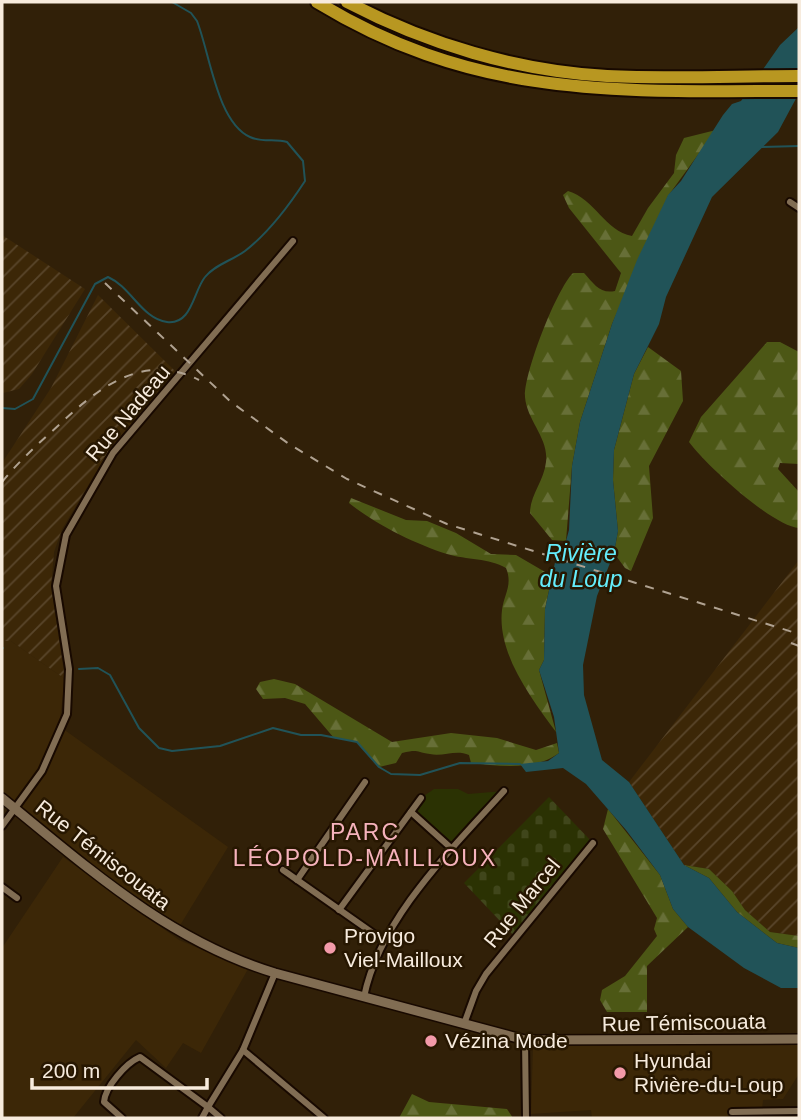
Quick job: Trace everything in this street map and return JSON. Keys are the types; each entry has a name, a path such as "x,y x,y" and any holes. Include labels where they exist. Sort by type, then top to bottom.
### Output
{"highway":[{"path":"308,2 359,30 490,74 536,83 621,90 799,91"},
{"path":"317,2 368,30 427,54"},
{"path":"347,2 415,33 523,65 606,76 799,76"},
{"path":"358,2 421,30 523,65"}],"main road":[{"name":"Rue Témiscouata","path":"2,798 127,900 177,932 240,962 275,973 525,1041 799,1039"}],"street":[{"path":"790,202 799,208"},
{"name":"Rue Nadeau","path":"2,826 42,771 67,714 69,669 55,586 66,535 113,453 293,241"},
{"path":"297,880 365,782"},
{"path":"364,997 384,941 451,848 504,791"},
{"path":"339,910 421,798"},
{"path":"411,812 451,848"},
{"name":"Rue Marcel","path":"464,1024 475,992 486,974 593,843"},
{"path":"283,870 384,941"},
{"path":"2,887 17,898"},
{"path":"202,1118 243,1050 275,973"},
{"path":"525,1041 526,1118"},
{"path":"243,1050 324,1118"},
{"path":"122,1118 104,1102 105,1094 129,1063 140,1057 221,1118"},
{"path":"733,1112 799,1111"}],"shaded area":[{"path":"2,235 85,289 32,374 19,389 3,393"},
{"path":"98,295 175,371 108,452 62,529 54,552 51,587 65,679 11,641 2,641 2,463 51,388"},
{"path":"799,560 799,936 770,932 745,910 732,891 709,869 684,865 629,782"},
{"path":"2,641 11,641 65,679 59,726 228,847 179,927 130,896 2,792"},
{"path":"63,857 179,940 248,969 201,1053 183,1043 166,1068 136,1040 73,1118 2,1118 2,948"},
{"path":"799,1044 799,1074 783,1099 763,1100 762,1110 729,1110 727,1118 592,1118 591,1110 531,1114 533,1046"}],"green space":[{"path":"716,130 668,196 612,324 580,422 572,466 566,541 552,540 530,513 532,500 545,469 546,453 527,406 526,385 550,313 573,273 584,273 598,287 610,292 615,291 621,273 569,208 563,195 568,191 577,195 614,228 632,236 648,208 674,173 676,155 684,138"},
{"path":"767,342 780,342 799,352 799,464 780,463 778,469 799,492 799,528 773,517 740,493 689,442 701,417"},
{"path":"648,347 681,371 683,401 649,466 653,518 631,571 625,568 614,553 618,531 613,480 614,450 634,374"},
{"path":"351,498 406,520 427,521 456,533 491,554 516,555 552,576 545,609 544,660 539,670 556,732 518,675 505,643 502,610 508,585 506,568 492,562 447,554 409,539 359,511 349,503"},
{"path":"274,679 295,684 392,742 451,733 497,738 536,750 557,743 559,753 539,763 505,766 471,763 469,755 464,753 435,755 411,751 402,753 396,763 379,767 357,742 334,738 305,704 285,698 263,699 256,689 260,682"},
{"path":"434,789 458,789 468,794 504,791 451,848 411,812 421,798"},
{"path":"549,797 593,843 517,939 464,883"},
{"path":"608,809 660,875 673,909 688,927 647,966 647,1012 607,1012 600,1000 602,990 625,976 657,936 654,929 657,918 603,829"},
{"path":"684,865 709,869 732,891 745,910 770,932 799,936 799,948 777,943 737,912 709,878"},
{"path":"412,1094 429,1102 507,1109 513,1118 399,1118"}],"water":[{"name":"Rivière du Loup","path":"799,27 799,93 778,132 712,197 666,297 659,324 634,374 614,450 613,480 618,531 614,553 597,596 583,665 584,695 602,760 629,782 684,865 709,878 737,912 777,943 799,948 799,988 781,988 744,968 688,927 673,909 660,875 586,784 563,768 526,772 520,764 548,761 559,753 554,717 539,670 544,660 545,609 557,553 566,541 569,530 572,466 580,422 612,324 637,260 668,195 681,181 723,115 732,104 741,101 780,45"}],"waterway":[{"path":"2,408 15,409 33,399 95,284 108,277 150,315 158,320 175,322 187,313 205,277 262,236 305,181 303,161 287,142 250,137 239,129 230,117 216,86 197,21 191,13 172,2"},
{"path":"761,147 799,146"},
{"path":"79,669 98,668 110,675 139,728 159,748 172,751 220,746 273,728 301,735 321,735 357,742 379,767 391,774 420,775 460,763 520,764"}],"railway":[{"path":"105,283 231,402 289,444 347,479 447,524 799,634"},
{"path":"2,482 75,410 107,386 141,372 160,370 179,372 199,380"},
{"path":"791,643 799,646"}],"place":[{"name":"Provigo Viel-Mailloux","path":"330,948"},
{"name":"Vézina Mode","path":"431,1041"},
{"name":"Hyundai Rivière-du-Loup","path":"620,1073"}],"district":[{"name":"PARC LÉOPOLD-MAILLOUX","path":"365,845"}]}
